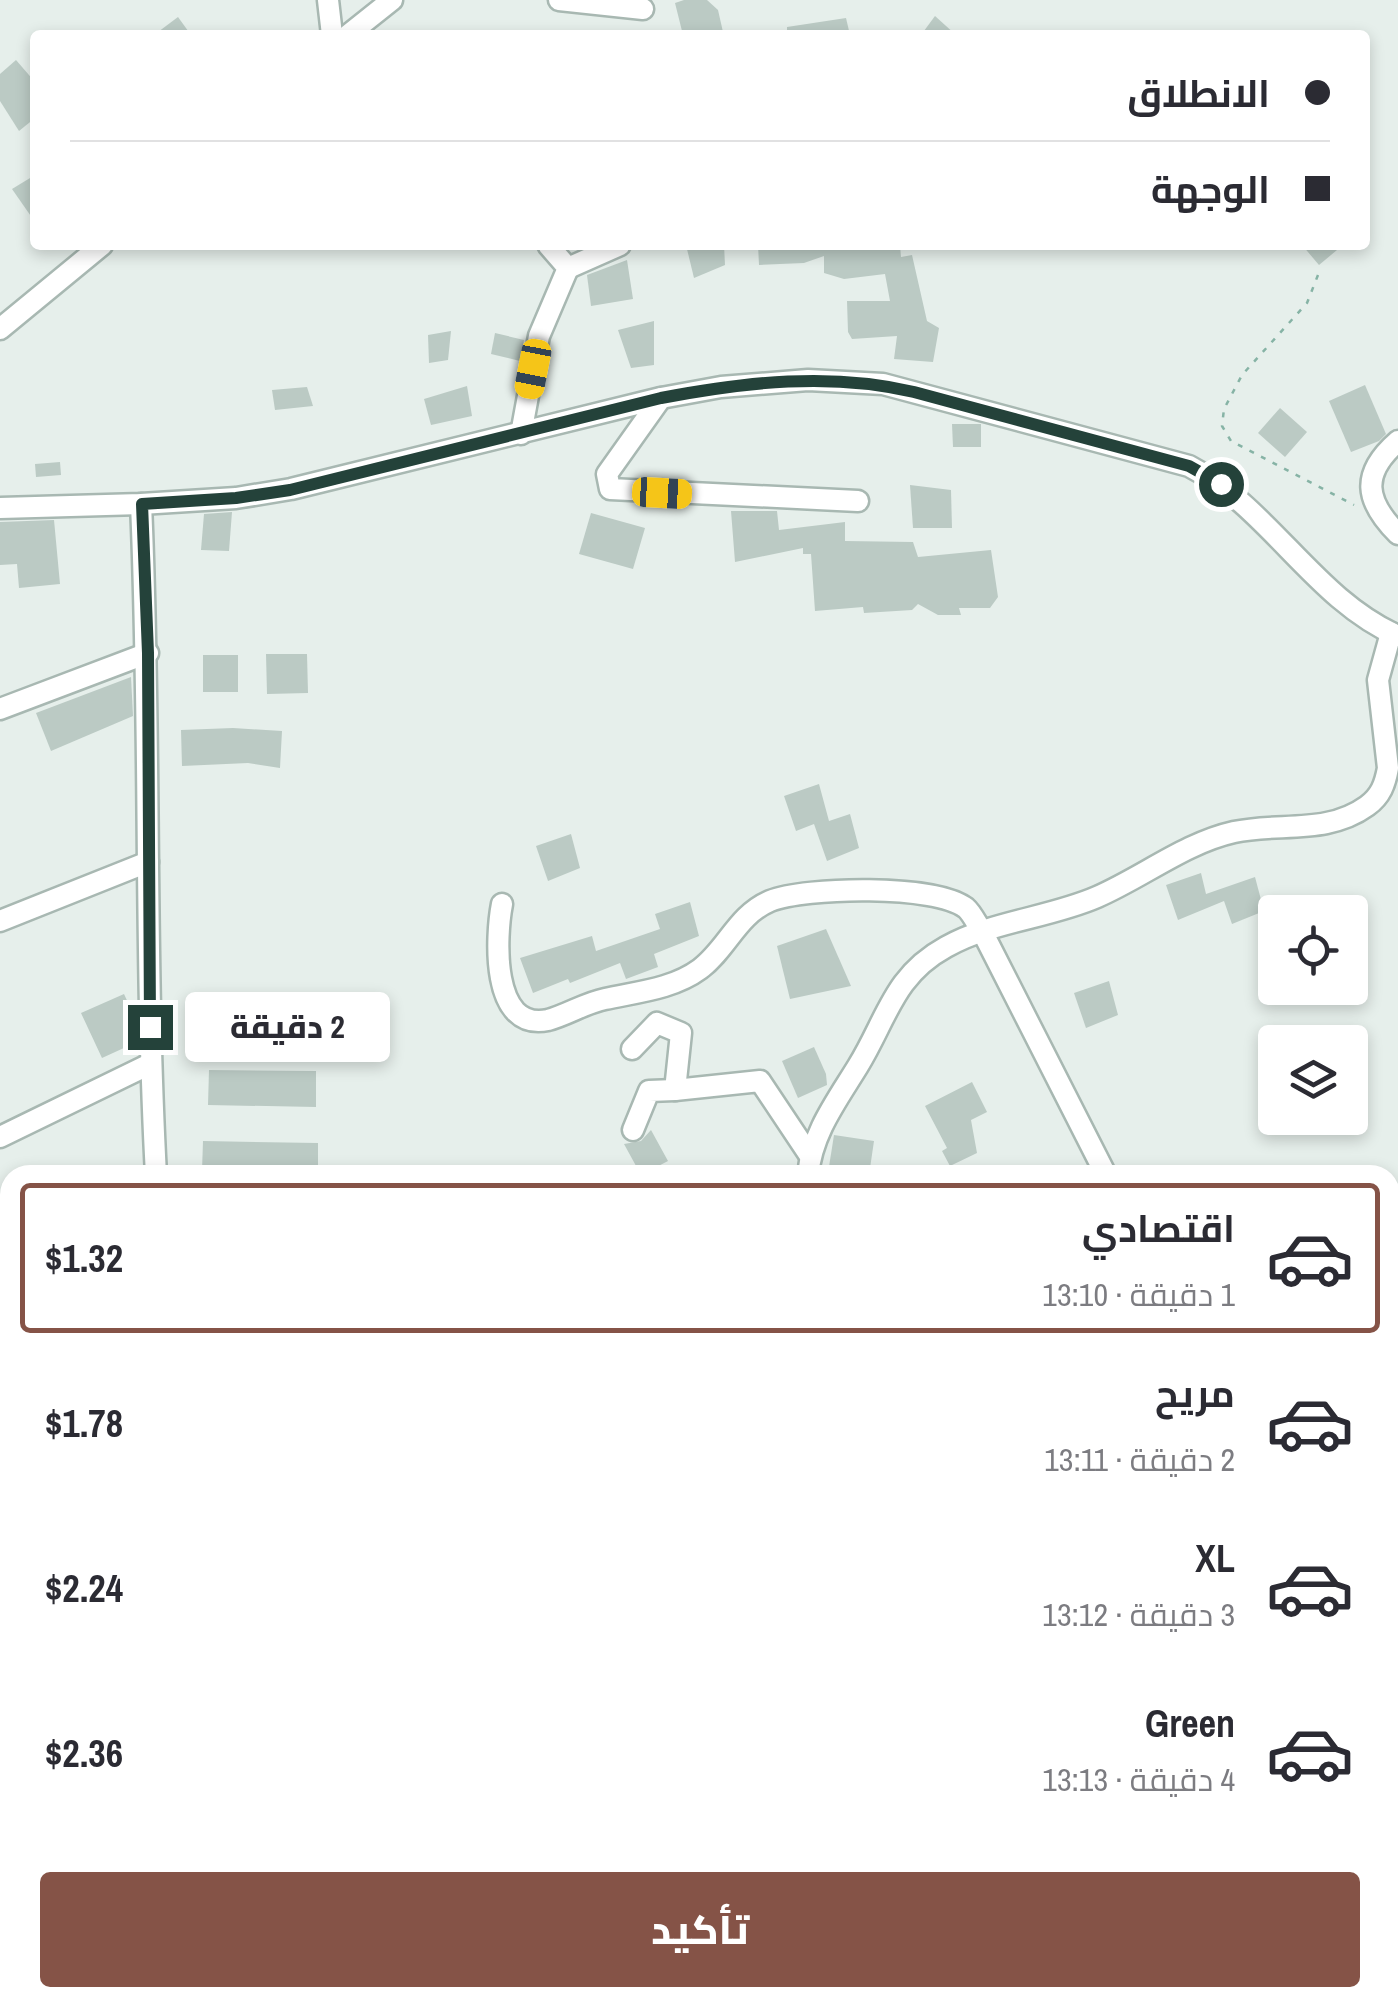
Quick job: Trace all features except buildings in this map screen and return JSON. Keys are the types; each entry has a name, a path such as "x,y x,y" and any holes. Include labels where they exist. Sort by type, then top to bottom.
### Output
{"street":[{"path":"328,0 331,30"},
{"path":"354,30 392,0"},
{"path":"560,0 643,8"},
{"path":"0,329 96,250"},
{"path":"552,250 568,268"},
{"path":"521,434 540,336 568,268 609,250"},
{"path":"0,508 236,498 290,490 661,398 721,387 808,380 882,384 1189,466 1241,500 1340,598 1395,634 1378,680 1392,756 1380,793 1367,806 1316,826 1237,832 1204,841 1097,897 948,946 921,964 894,993 863,1059 814,1139 809,1165"},
{"path":"661,398 607,474 610,489 858,502"},
{"path":"1394,524 1373,505 1372,483 1381,459 1398,441"},
{"path":"142,504 148,653 150,1064 155,1165"},
{"path":"0,709 148,653"},
{"path":"0,922 148,862"},
{"path":"502,904 498,968 516,1009 532,1020 547,1020 578,1007 674,982 700,969 756,909 794,895 904,891 966,908 1101,1165"},
{"path":"632,1049 657,1023 681,1033 675,1090"},
{"path":"0,1137 150,1064"},
{"path":"633,1130 650,1091 760,1081 808,1165"}],"path":[{"path":"1318,276 1307,302 1242,374 1224,408 1222,426 1231,442 1355,506"}],"route":[{"path":"150,1027 148,653 142,504 290,490 661,398 721,387 808,380 882,384 914,392 1189,466 1221,484"}]}
